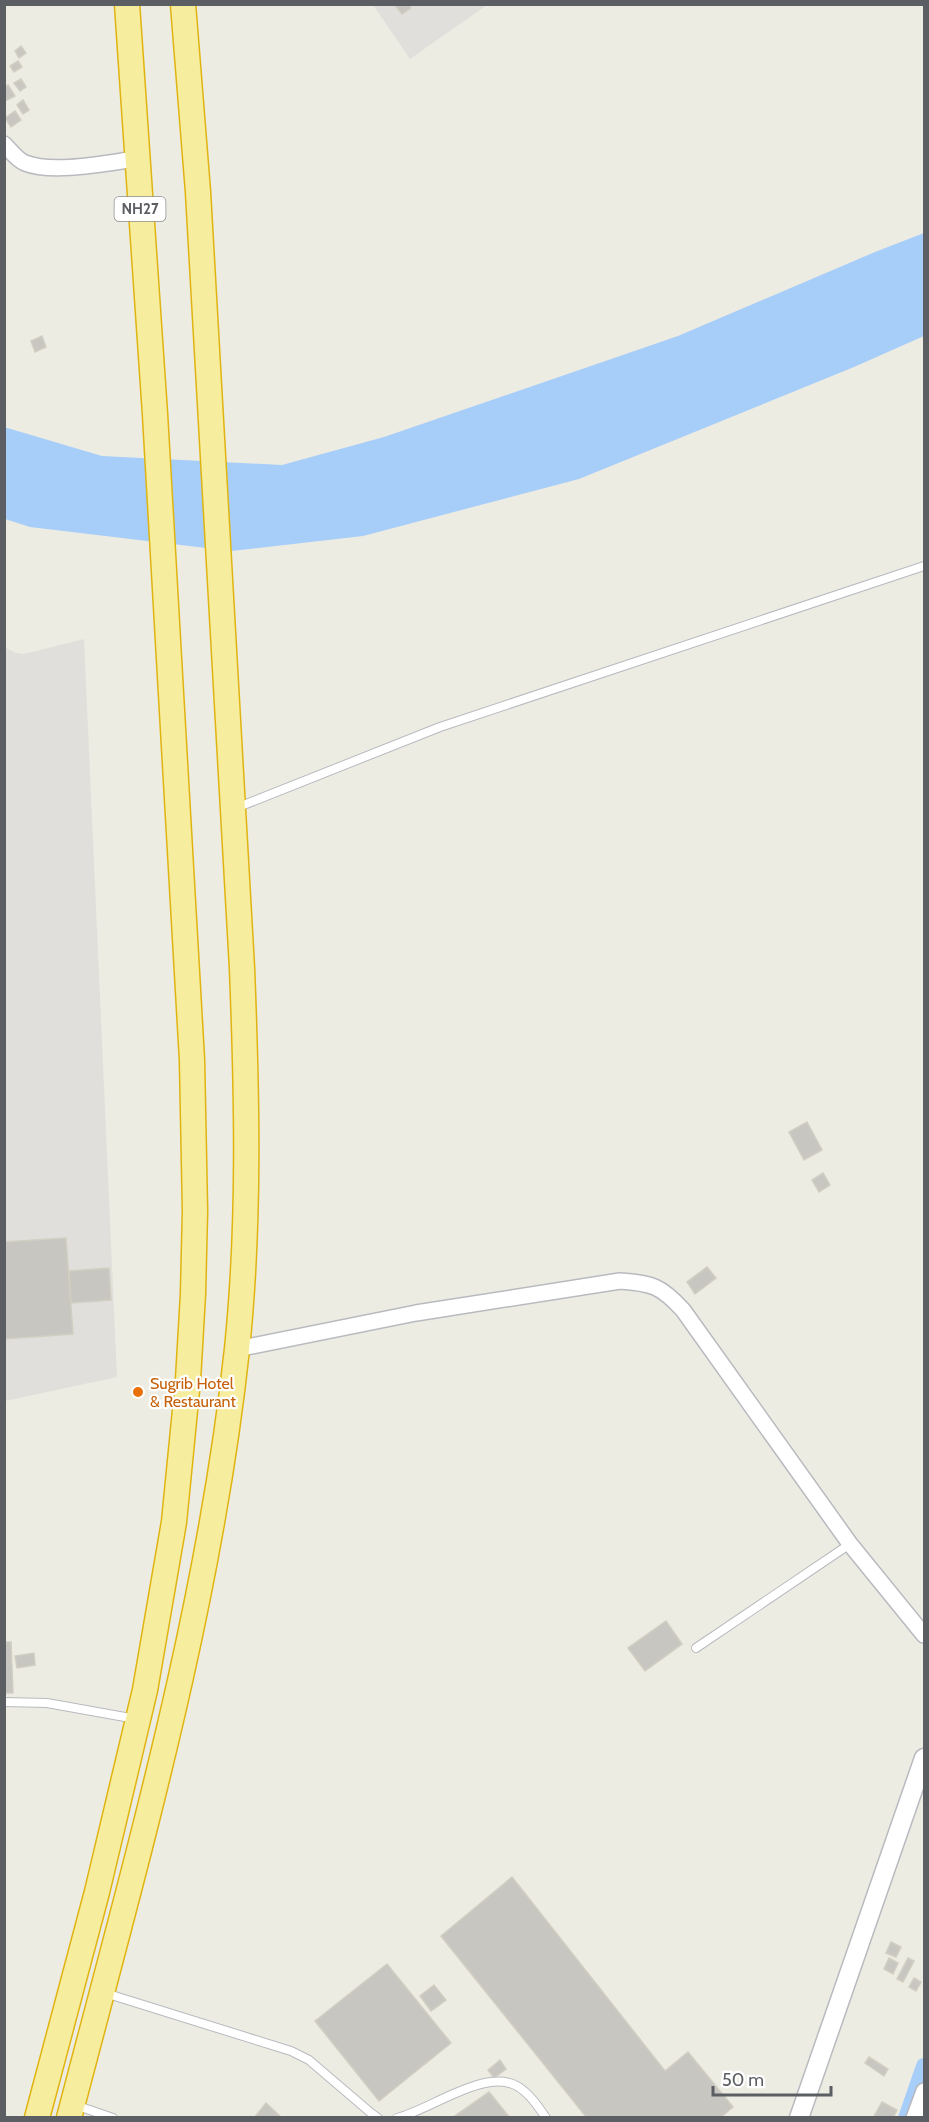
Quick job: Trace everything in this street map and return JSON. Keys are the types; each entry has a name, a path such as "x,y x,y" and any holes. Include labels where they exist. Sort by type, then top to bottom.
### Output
{"highway":[{"name":"NH27","path":"37,2118 97,1892 138,1719 164,1584 176,1499 188,1380 194,1258 192,1060 155,414 127,4"},
{"path":"71,2111 174,1707 198,1599 222,1462 237,1349 245,1215 247,1095 234,809 198,192 183,4"}],"street":[{"path":"4,144 23,163 48,167 136,159"},
{"path":"237,1349 416,1313 620,1281 646,1283 667,1293 683,1310 850,1544 924,1635"},
{"path":"800,2118 924,1758"},
{"path":"914,2118 924,2091"}],"lane":[{"path":"234,809 440,727 924,566"},
{"path":"696,1648 850,1544"},
{"path":"4,1702 47,1703 138,1719"},
{"path":"102,1992 291,2051 309,2060 378,2118"},
{"path":"397,2118 466,2089 490,2082 506,2082 526,2092 546,2118"},
{"path":"71,2111 113,2118"}],"shaded area":[{"path":"373,5 487,5 410,59"},
{"path":"84,639 117,1377 5,1401 4,647 24,654"}],"water":[{"path":"924,233 924,336 854,367 579,479 363,536 231,551 30,527 5,519 4,427 102,456 282,465 384,437 678,336"}],"building":[{"path":"394,4 409,4 411,8 402,14"},
{"path":"21,46 26,53 19,58 15,51"},
{"path":"18,61 22,67 14,72 10,66"},
{"path":"21,79 26,87 20,91 14,83"},
{"path":"8,85 15,96 5,101 4,87"},
{"path":"23,100 29,110 23,114 17,105"},
{"path":"15,111 21,120 11,127 5,118"},
{"path":"42,336 46,347 35,352 31,341"},
{"path":"807,1122 822,1150 804,1160 789,1132"},
{"path":"823,1173 830,1185 819,1192 812,1180"},
{"path":"66,1238 73,1334 4,1339 4,1242"},
{"path":"707,1267 716,1278 695,1294 687,1282"},
{"path":"109,1268 111,1300 71,1303 69,1271"},
{"path":"666,1621 682,1644 645,1671 628,1648"},
{"path":"4,1642 11,1642 13,1693 4,1693"},
{"path":"34,1653 35,1665 17,1668 15,1656"},
{"path":"512,1877 665,2071 688,2052 733,2107 720,2118 587,2118 441,1936"},
{"path":"891,1942 901,1947 896,1957 886,1953"},
{"path":"889,1958 898,1963 893,1974 884,1969"},
{"path":"908,1958 914,1961 903,1982 897,1979"},
{"path":"387,1964 451,2043 379,2101 315,2021"},
{"path":"914,1978 921,1982 916,1991 909,1987"},
{"path":"434,1985 446,2000 431,2011 420,1996"},
{"path":"869,2057 888,2069 884,2076 865,2063"},
{"path":"500,2060 506,2069 494,2078 488,2070"},
{"path":"489,2092 510,2118 452,2118"},
{"path":"882,2102 897,2110 893,2118 873,2118"},
{"path":"266,2103 282,2118 254,2118"}],"waterway":[{"path":"906,2118 924,2066"}],"place":[{"name":"Sugrib Hotel & Restaurant","path":"138,1392"}]}
